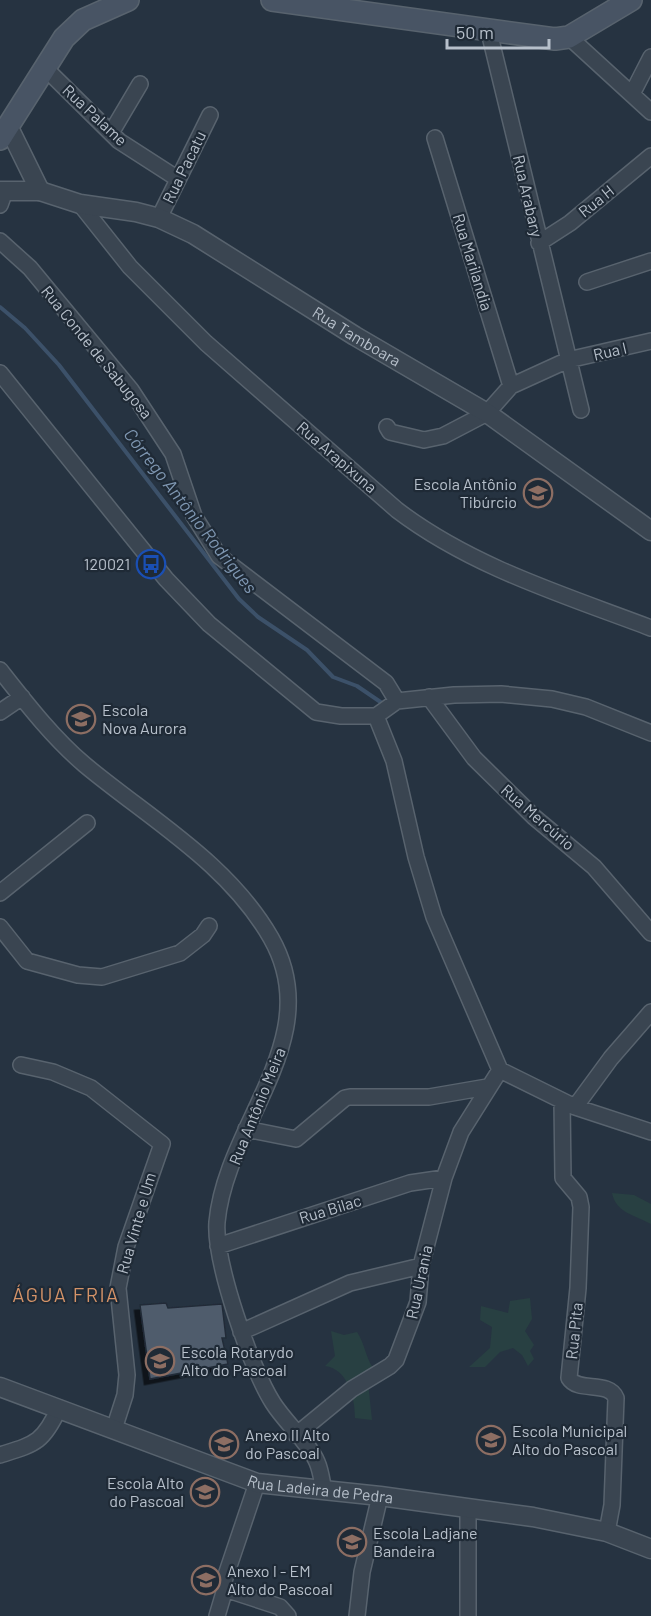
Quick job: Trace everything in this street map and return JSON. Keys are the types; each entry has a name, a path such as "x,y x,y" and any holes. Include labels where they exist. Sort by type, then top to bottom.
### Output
{"main road":[{"path":"4,134 64,38 83,20 128,0"},
{"path":"272,0 489,32 555,39 569,37 603,19 631,0"}],"street":[{"name":"Rua Arabary","path":"489,32 581,410"},
{"path":"569,37 651,112"},
{"path":"632,94 651,57"},
{"name":"Rua Palame","path":"45,68 111,133 178,179"},
{"path":"111,133 140,84"},
{"name":"Rua Pacatu","path":"159,218 210,115"},
{"path":"4,134 40,191"},
{"name":"Rua Marilandia","path":"435,138 511,386"},
{"name":"Rua H","path":"539,243 570,223 651,156"},
{"name":"Rua Tamboara","path":"2,196 40,191 80,204 159,218 222,250 355,336 488,413 651,531"},
{"name":"Rua Arapixuna","path":"80,204 130,267 206,343 415,524 478,561 651,628"},
{"name":"Rua Conde de Sabugosa","path":"0,242 30,268 131,390 173,454 194,516 219,556 386,683 397,701"},
{"path":"586,282 651,261"},
{"name":"Rua I","path":"511,386 568,360 651,341"},
{"path":"0,373 166,579 208,624 316,712 341,716 376,716 397,701 429,697 501,694 552,699 614,716 651,733"},
{"path":"387,427 390,432 424,440 443,436 488,413 511,386"},
{"name":"Rua Antônio Meira","path":"0,670 84,764 208,861 236,890 272,939 288,976 290,1004 286,1035 279,1057 246,1129 228,1177 217,1221 218,1246 241,1332 272,1401 317,1461 324,1491"},
{"path":"0,712 22,697"},
{"name":"Rua Mercúrio","path":"429,697 474,758 534,817 594,867 651,933"},
{"path":"376,716 394,761 416,857 434,916 500,1070 569,1104 651,1132"},
{"path":"0,893 87,823"},
{"path":"0,927 27,961 78,975 102,977 180,953 203,935 209,926"},
{"path":"569,1104 651,1012"},
{"name":"Rua Vinte e Um","path":"21,1065 52,1072 91,1088 159,1139 162,1144 126,1247 118,1288 126,1374 125,1395 114,1430"},
{"name":"Rua Urania","path":"296,1435 352,1389 396,1360 418,1302 421,1266 444,1178 460,1132 500,1070"},
{"path":"246,1129 296,1139 350,1096 429,1097 487,1088"},
{"name":"Rua Pita","path":"569,1104 563,1178 579,1197 581,1207 578,1288 569,1378 574,1384 609,1390 616,1398 612,1505 607,1532"},
{"name":"Rua Bilac","path":"218,1246 410,1183 444,1178"},
{"path":"241,1332 350,1283 421,1266"},
{"name":"Rua Ladeira de Pedra","path":"0,1387 257,1484 380,1496 468,1510 533,1517 607,1532 651,1549"},
{"path":"0,1455 29,1446 40,1439 48,1431 59,1408"},
{"path":"217,1616 226,1590 224,1581 257,1484"},
{"path":"357,1616 362,1572 380,1496"},
{"path":"468,1510 468,1616"},
{"path":"226,1590 279,1608 288,1616"}],"green space":[{"path":"612,1193 634,1195 651,1204 651,1224 622,1209 614,1200"},
{"path":"530,1298 532,1319 525,1331 534,1345 530,1351 534,1359 528,1366 522,1355 513,1348 500,1352 485,1367 469,1367 490,1348 492,1327 480,1320 481,1306 508,1313 510,1301"},
{"path":"331,1331 344,1335 357,1332 362,1341 373,1368 367,1373 372,1420 355,1418 352,1394 345,1378 333,1368 325,1366 335,1356"}],"building":[{"path":"166,1303 168,1308 222,1304 226,1338 222,1338 228,1364 150,1379 140,1305"}],"waterway":[{"name":"Córrego Antônio Rodrigues","path":"0,307 25,328 59,365 239,599 258,617 307,650 333,677 357,686 382,703"}],"place":[{"name":"Escola Antônio Tibúrcio","path":"538,493"},
{"name":"120021","path":"151,564"},
{"name":"Escola Nova Aurora","path":"81,719"},
{"name":"Escola Rotarydo Alto do Pascoal","path":"160,1361"},
{"name":"Escola Municipal Alto do Pascoal","path":"491,1440"},
{"name":"Anexo II Alto do Pascoal","path":"224,1444"},
{"name":"Escola Alto do Pascoal","path":"205,1492"},
{"name":"Escola Ladjane Bandeira","path":"352,1542"},
{"name":"Anexo I - EM Alto do Pascoal","path":"206,1580"}],"district":[{"name":"ÁGUA FRIA","path":"66,1295"}]}
